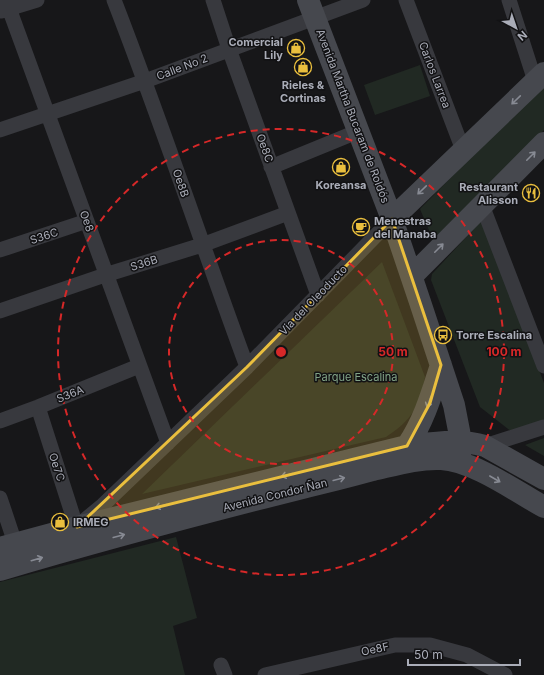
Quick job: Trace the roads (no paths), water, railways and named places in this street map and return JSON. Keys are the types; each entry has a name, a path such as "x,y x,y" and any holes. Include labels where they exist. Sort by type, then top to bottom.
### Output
{"street":[{"path":"5,7 37,0"},
{"name":"Oe8B","path":"114,0 145,81 202,245 247,367"},
{"name":"Oe8C","path":"212,0 318,295"},
{"name":"Calle No 2","path":"0,130 145,81 229,49 312,9 363,0"},
{"name":"Carlos Larrea","path":"406,0 463,150"},
{"path":"509,0 540,77"},
{"name":"Oe8","path":"5,7 88,221 105,275 168,443"},
{"name":"Avenida Martha Bucaram de Roldós","path":"312,9 392,219 412,276 454,405 461,452"},
{"name":"Via del Oleoducto","path":"79,536 103,504 247,367 392,219 540,77"},
{"path":"272,167 359,131"},
{"path":"412,276 544,143"},
{"path":"482,205 544,366"},
{"name":"S36B","path":"0,311 105,275 202,245 288,213"},
{"name":"S36C","path":"0,250 88,221"},
{"path":"407,446 416,434 430,403 441,365"},
{"name":"S36A","path":"0,421 139,366"},
{"name":"Oe7C","path":"38,407 79,536"},
{"path":"484,446 544,427"},
{"name":"Avenida Condor Ñan","path":"0,570 79,536 407,446 461,452 474,467 544,507"},
{"name":"Avenida Condor Ñan","path":"8,546 79,536 395,464 418,460 442,459 484,446 544,479"},
{"path":"0,498 8,546"},
{"name":"Oe8F","path":"265,675 396,645 430,646 467,655 505,675"}],"place":[{"name":"Comercial Lily","path":"296,48"},
{"name":"Rieles & Cortinas","path":"303,67"},
{"name":"Koreansa","path":"341,167"},
{"name":"Restaurant Alisson","path":"531,193"},
{"name":"Menestras del Manaba","path":"361,227"},
{"name":"Torre Escalina","path":"443,335"},
{"name":"IRMEG","path":"60,522"}],"park label":[{"name":"Parque Escalina","path":"356,377"}]}
